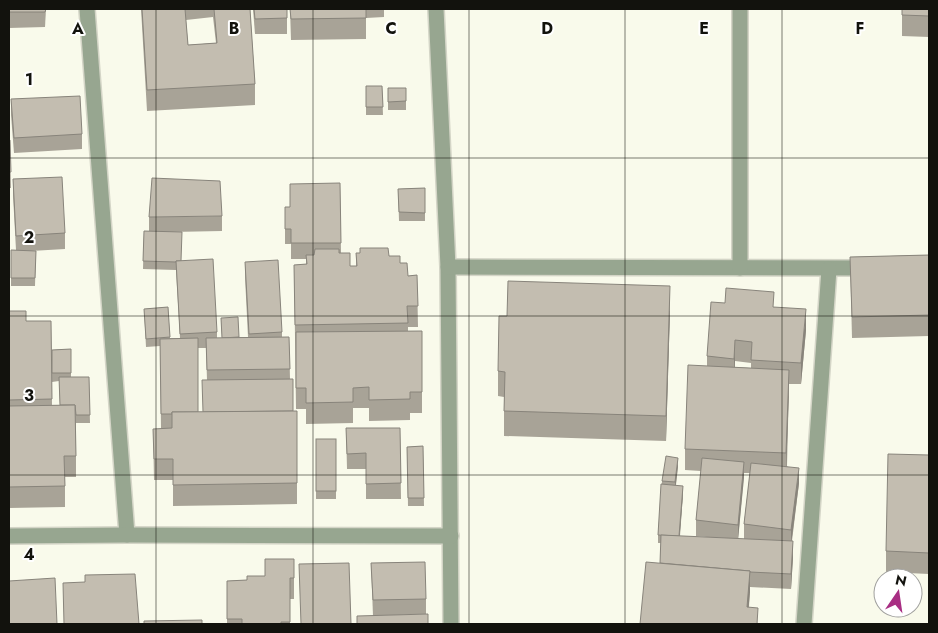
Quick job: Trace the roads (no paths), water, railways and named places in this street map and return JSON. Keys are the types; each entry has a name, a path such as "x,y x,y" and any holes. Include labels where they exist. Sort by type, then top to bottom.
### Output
{"street":[{"path":"87,9 127,535"},
{"path":"436,9 448,267 451,624"},
{"path":"740,9 740,268"},
{"path":"448,267 884,268"},
{"path":"804,624 829,269"},
{"path":"9,536 451,536"}]}
